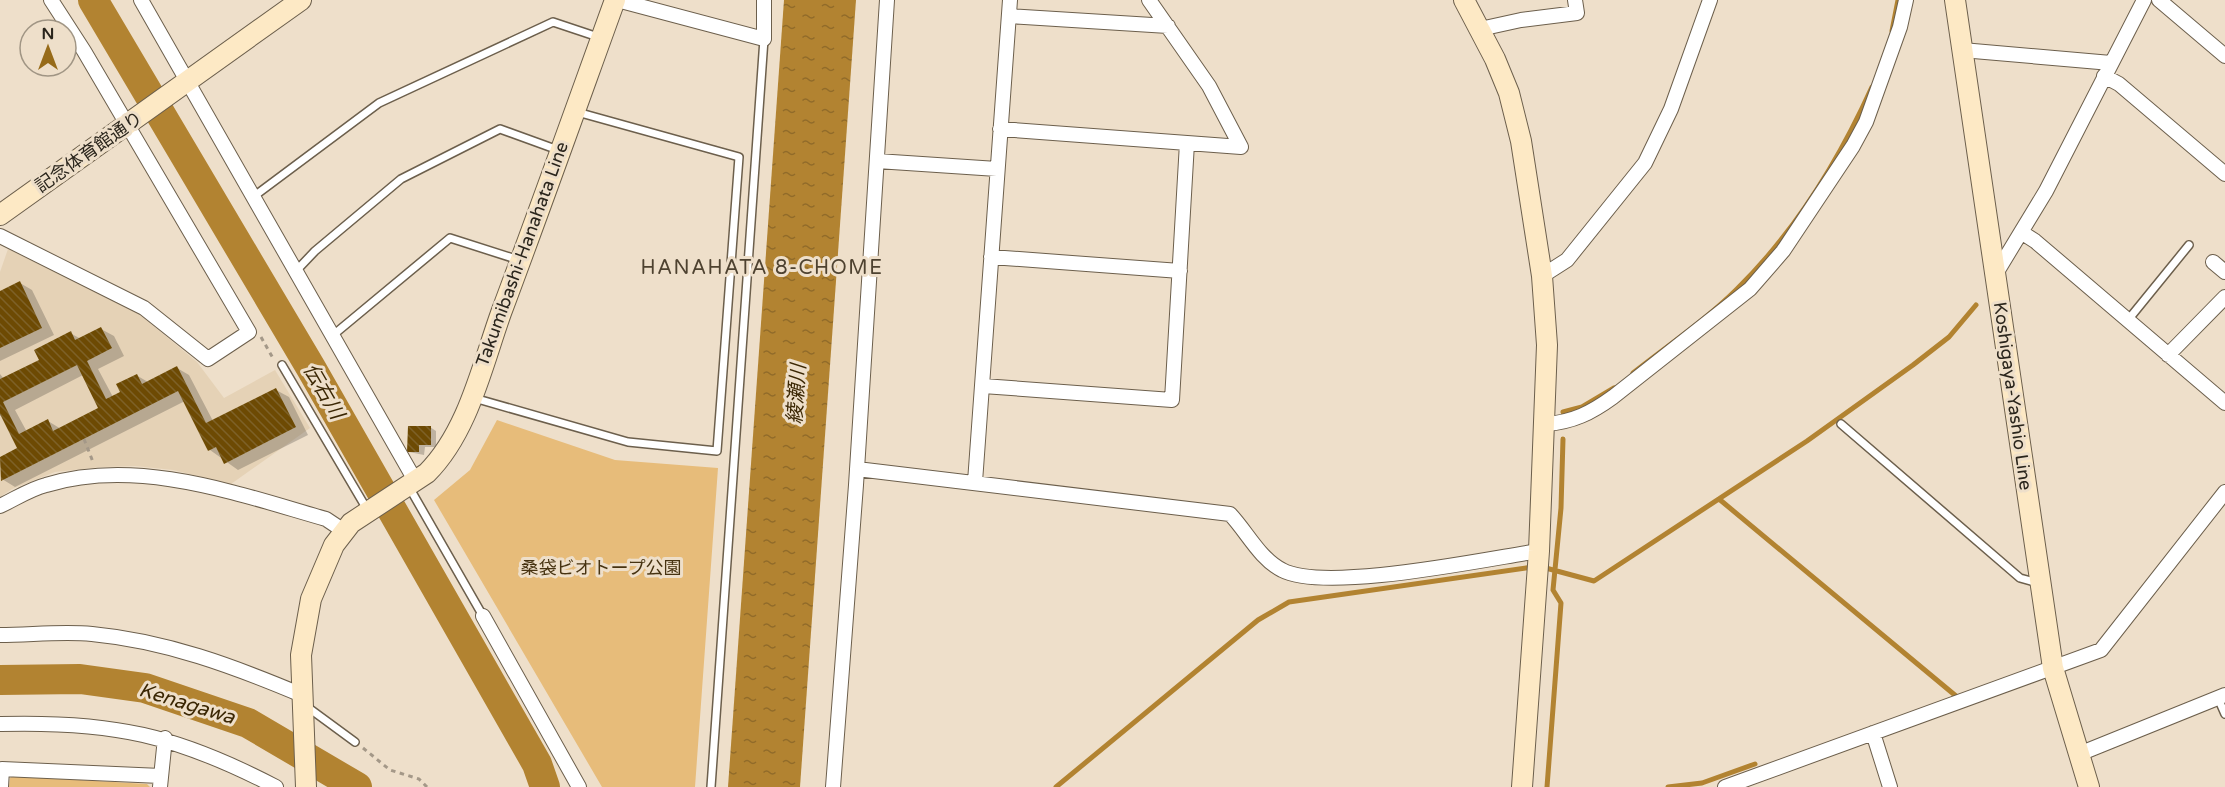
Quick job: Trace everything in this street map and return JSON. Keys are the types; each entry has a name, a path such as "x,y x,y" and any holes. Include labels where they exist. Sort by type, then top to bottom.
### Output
{"main road":[{"name":"記念体育館通り","path":"0,215 301,0"},
{"name":"Takumibashi-Hanahata Line","path":"369,510 409,486 437,462 447,449 470,397 616,0"},
{"path":"1464,0 1509,93 1521,141 1542,276 1547,345 1546,424 1522,787"},
{"name":"Koshigaya-Yashio Line","path":"1955,0 2053,668 2089,787"},
{"path":"306,787 301,655 306,615 325,562 344,531 369,510"}],"street":[{"path":"0,236 144,308 208,359 249,332 130,123 51,0"},
{"path":"141,0 182,85 253,197 332,336 409,486"},
{"path":"616,0 764,39 764,0"},
{"path":"833,787 857,469 887,0"},
{"path":"975,482 1010,0"},
{"path":"1000,129 1241,147 1209,86 1149,0"},
{"path":"1480,29 1521,20 1577,13 1575,0"},
{"path":"1542,276 1567,260 1646,163 1671,109 1710,0"},
{"path":"1546,424 1568,422 1584,416 1613,397 1750,289 1783,251 1853,146 1866,122 1900,27 1906,0"},
{"path":"1995,275 2062,162 2144,0"},
{"path":"2159,0 2225,56"},
{"path":"1009,16 1168,26"},
{"path":"1962,50 2111,63"},
{"path":"2104,76 2119,84 2225,174"},
{"path":"983,386 1172,400 1187,143"},
{"path":"877,161 997,169"},
{"path":"2021,232 2035,241 2225,403"},
{"path":"991,257 1180,271"},
{"path":"2213,262 2225,272"},
{"path":"2168,355 2225,297"},
{"path":"857,469 1230,514 1269,562 1284,572 1307,579 1341,578 1412,570 1539,551"},
{"path":"0,506 44,485 95,476 165,478 326,519 344,531"},
{"path":"1725,787 2101,650 2225,492"},
{"path":"483,616 579,787"},
{"path":"0,635 89,634 171,647 240,669 302,704"},
{"path":"2079,754 2222,696"},
{"path":"0,724 76,723 165,738 233,765 276,787"},
{"path":"1873,732 1890,787"},
{"path":"1,787 2,769 160,781 165,738"}],"lane":[{"path":"253,197 379,103 553,22 601,38"},
{"path":"711,787 764,39"},
{"path":"470,397 628,442 717,451 738,157 574,112"},
{"path":"295,272 315,251 401,179 500,129 560,151"},
{"path":"332,336 450,238 521,261"},
{"path":"2128,320 2190,245"},
{"path":"282,365 369,510"},
{"path":"1840,423 2020,578 2040,583"},
{"path":"409,486 483,616"},
{"path":"2222,696 2225,714"},
{"path":"302,704 319,713 355,741"}],"path":[{"path":"261,338 273,358"},
{"path":"84,439 92,454 95,476"},
{"path":"355,741 390,770 419,779 427,787"}],"shaded area":[{"path":"8,249 133,309 197,362 224,398 275,370 310,428 231,484 173,470 135,466 102,467 55,472 12,489 0,497 0,272"}],"green space":[{"name":"桑袋ビオトープ公園","path":"497,420 615,460 718,468 695,787 602,787 434,500 470,470"},
{"path":"13,776 147,784 150,787 9,787 10,778"}],"water":[{"name":"綾瀬川","path":"784,0 856,0 800,787 728,787"}],"building":[{"path":"20,281 42,328 0,348 0,291"},
{"path":"101,327 112,348 87,361 106,399 120,392 116,384 137,374 142,384 177,366 206,423 276,388 296,427 224,464 216,447 208,451 178,391 1,481 0,457 17,448 0,414 0,379 39,360 34,350 71,331 75,340","holes":["77,365 98,408 53,431 48,419 19,434 3,402"]},
{"path":"408,426 431,426 431,445 419,445 419,452 407,452"}],"waterway":[{"name":"伝右川","path":"93,0 311,368 537,764 545,787"},
{"path":"1892,31 1898,0"},
{"path":"1633,373 1725,300 1778,244 1830,168 1872,87"},
{"path":"1542,567 1594,581 1807,441 1913,365 1949,337 1976,305"},
{"path":"1563,412 1582,407 1614,388"},
{"path":"1547,787 1561,603 1553,590 1561,508 1563,439"},
{"path":"1719,499 1956,696"},
{"path":"1056,787 1258,620 1289,602 1533,567"},
{"name":"Kenagawa","path":"0,680 80,679 145,688 248,723 357,787"},
{"path":"1668,787 1702,783 1755,764"}],"district":[{"name":"HANAHATA 8-CHOME","path":"762,267"}]}
